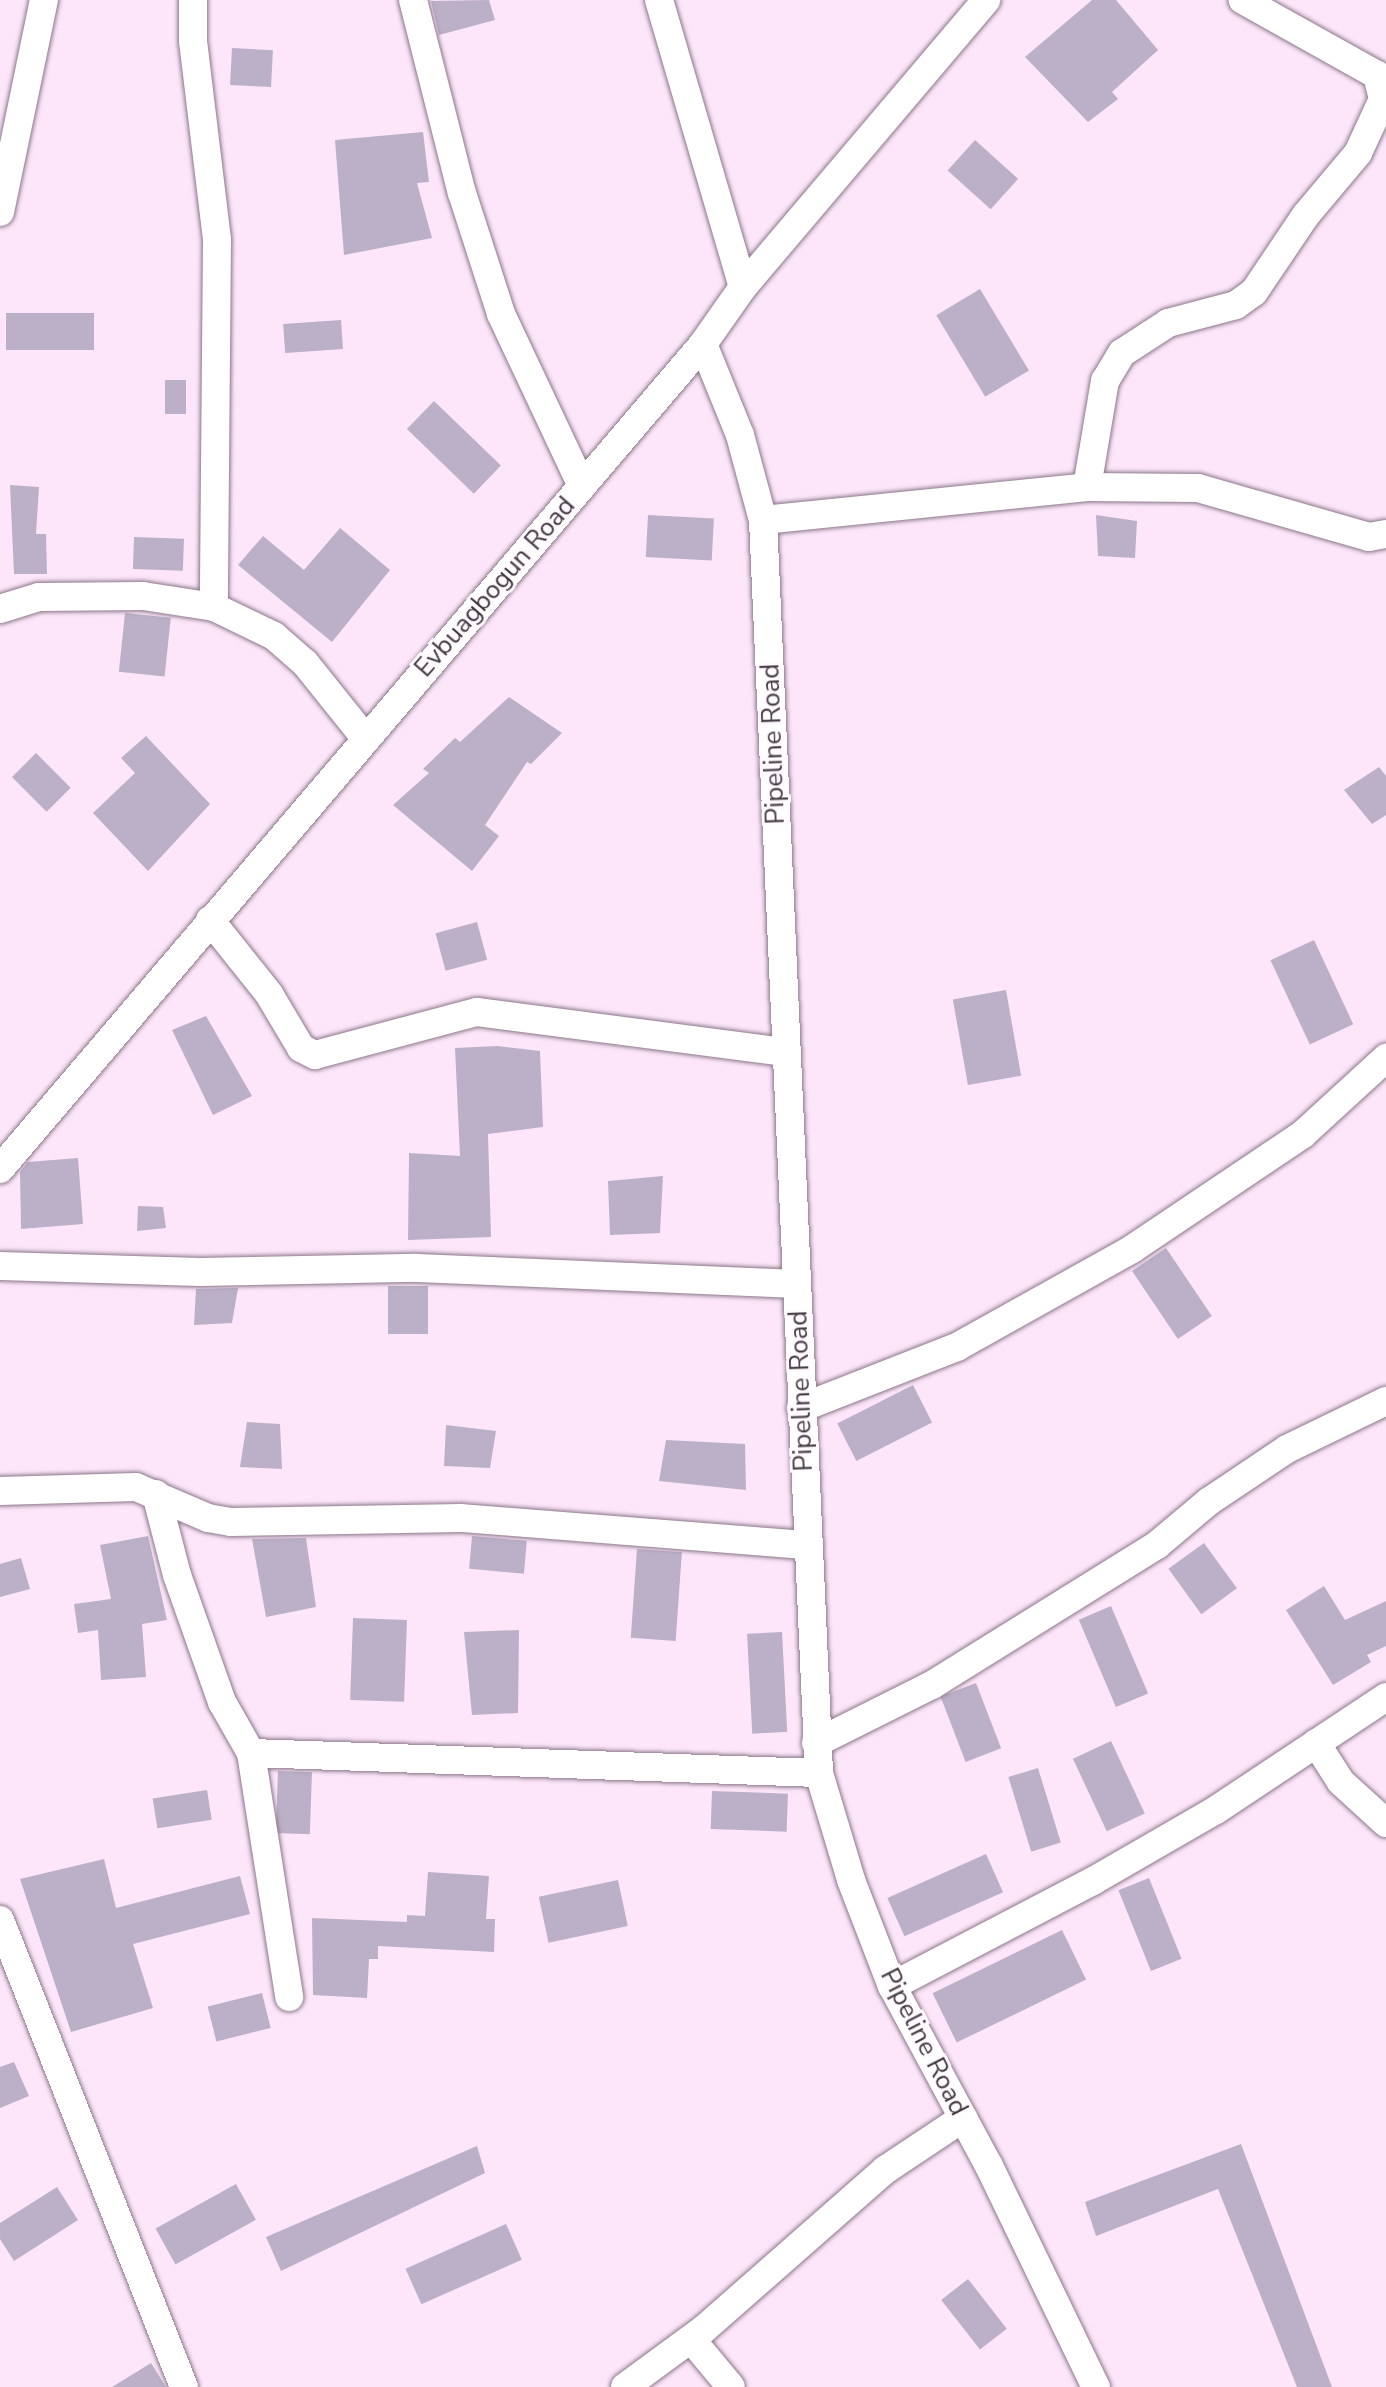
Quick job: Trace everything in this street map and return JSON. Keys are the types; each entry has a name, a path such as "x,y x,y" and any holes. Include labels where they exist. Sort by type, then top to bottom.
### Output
{"street":[{"path":"0,212 3,172 44,0"},
{"path":"193,0 193,41 217,239 214,607"},
{"path":"413,0 462,193 501,314 582,486"},
{"path":"659,0 743,287"},
{"name":"Evbuagbogun Road","path":"2,1161 703,344 743,287 986,0"},
{"path":"1087,487 1105,381 1122,353 1168,323 1236,305 1254,292 1306,215 1358,153 1383,99 1377,75 1243,0"},
{"name":"Pipeline Road","path":"703,344 740,435 763,520 819,1773 851,1880 892,1986 963,2118 1096,2387"},
{"path":"763,520 1087,487 1198,488 1369,537 1386,534"},
{"path":"0,609 39,597 128,596 214,607 274,636 305,663 365,738"},
{"path":"210,920 269,994 301,1048 315,1055 477,1012 785,1052"},
{"path":"801,1408 957,1347 1132,1249 1303,1134 1386,1058"},
{"path":"0,1266 200,1272 417,1268 797,1284"},
{"path":"816,1743 932,1685 1157,1545 1208,1502 1287,1449 1386,1401"},
{"path":"0,1491 108,1486 156,1494 208,1518 461,1518 807,1545"},
{"path":"156,1494 171,1551 222,1702 251,1753 289,1997"},
{"path":"171,1551 208,1518"},
{"path":"892,1986 1093,1881 1216,1810 1386,1697"},
{"path":"1316,1743 1341,1782 1386,1823"},
{"path":"251,1753 819,1773"},
{"path":"0,1920 184,2387"},
{"path":"625,2387 691,2339 885,2170 963,2118"},
{"path":"691,2339 731,2387"}],"building":[{"path":"489,0 495,20 439,35 431,1"},
{"path":"1092,0 1116,0 1158,50 1112,92 1118,99 1088,122 1025,57"},
{"path":"232,48 273,50 271,87 230,85"},
{"path":"423,132 429,182 417,183 432,238 344,255 335,140"},
{"path":"975,140 1018,179 991,209 948,170"},
{"path":"980,289 1029,370 985,397 936,315"},
{"path":"6,313 94,313 94,350 6,350"},
{"path":"341,320 343,349 285,353 283,324"},
{"path":"165,380 186,380 186,414 165,414"},
{"path":"434,401 501,466 474,494 407,429"},
{"path":"10,485 39,487 36,534 46,534 47,574 14,574"},
{"path":"648,515 714,518 712,560 646,557"},
{"path":"1096,515 1137,521 1135,558 1098,556"},
{"path":"340,528 390,570 332,642 238,565 263,536 304,570"},
{"path":"134,537 184,539 183,571 133,569"},
{"path":"125,613 171,618 165,676 119,672"},
{"path":"509,697 562,733 531,764 527,762 485,825 499,836 472,871 393,805 429,773 423,769 455,738 460,742"},
{"path":"146,736 210,804 148,871 93,813 135,773 121,758"},
{"path":"36,753 71,788 47,812 12,777"},
{"path":"1379,767 1386,776 1386,815 1372,824 1344,790"},
{"path":"477,922 487,960 446,971 435,933"},
{"path":"1314,940 1353,1024 1310,1045 1270,960"},
{"path":"1006,990 1021,1076 968,1085 953,999"},
{"path":"206,1016 252,1096 213,1115 172,1030"},
{"path":"497,1046 540,1051 543,1127 488,1134 491,1237 408,1240 409,1153 460,1156 455,1048"},
{"path":"78,1158 83,1224 21,1229 20,1172 28,1162"},
{"path":"663,1176 660,1233 610,1235 608,1181"},
{"path":"138,1206 163,1207 166,1228 137,1231"},
{"path":"1166,1248 1212,1316 1178,1339 1132,1271"},
{"path":"388,1286 428,1286 428,1334 388,1334"},
{"path":"238,1288 232,1323 194,1325 196,1289"},
{"path":"913,1385 932,1422 856,1461 837,1424"},
{"path":"247,1422 280,1424 282,1469 240,1467"},
{"path":"446,1425 496,1431 490,1468 444,1466"},
{"path":"666,1440 745,1444 746,1490 659,1481"},
{"path":"148,1536 167,1620 142,1624 146,1677 101,1680 98,1630 78,1633 74,1604 111,1599 100,1545"},
{"path":"472,1536 527,1541 524,1574 469,1569"},
{"path":"306,1538 316,1607 266,1617 252,1539"},
{"path":"1204,1543 1237,1588 1201,1614 1168,1569"},
{"path":"637,1549 682,1552 676,1641 631,1638"},
{"path":"21,1558 30,1589 0,1597 0,1564"},
{"path":"1324,1586 1345,1620 1386,1601 1386,1646 1367,1655 1371,1662 1333,1685 1286,1610"},
{"path":"1111,1606 1148,1693 1116,1707 1079,1620"},
{"path":"353,1618 407,1620 404,1702 350,1700"},
{"path":"519,1630 518,1713 472,1715 464,1632"},
{"path":"782,1632 787,1732 752,1734 747,1634"},
{"path":"976,1683 1001,1748 966,1762 941,1697"},
{"path":"1111,1741 1145,1814 1107,1831 1073,1759"},
{"path":"1038,1768 1061,1843 1031,1852 1008,1777"},
{"path":"278,1771 312,1772 310,1834 276,1833"},
{"path":"207,1790 212,1820 157,1828 153,1799"},
{"path":"712,1791 788,1794 787,1832 711,1829"},
{"path":"986,1854 1003,1892 904,1936 887,1898"},
{"path":"104,1859 116,1908 240,1876 250,1914 133,1944 153,2008 71,2032 20,1879"},
{"path":"428,1872 489,1876 486,1919 495,1919 494,1952 378,1946 378,1959 369,1959 367,1998 313,1995 312,1918 407,1922 407,1915 425,1916"},
{"path":"1149,1878 1182,1959 1151,1971 1118,1890"},
{"path":"618,1880 628,1926 549,1943 539,1897"},
{"path":"1062,1930 1086,1979 957,2043 933,1993"},
{"path":"262,1993 271,2028 216,2041 208,2007"},
{"path":"14,2062 29,2096 0,2108 0,2067"},
{"path":"1241,2144 1332,2387 1297,2387 1218,2189 1096,2236 1085,2202"},
{"path":"477,2146 485,2173 281,2271 266,2237"},
{"path":"236,2184 256,2220 175,2264 156,2229"},
{"path":"57,2187 78,2220 14,2261 0,2239 0,2223"},
{"path":"506,2224 522,2260 421,2304 406,2269"},
{"path":"968,2279 1007,2329 980,2350 941,2300"},
{"path":"151,2363 166,2387 112,2387"}]}
